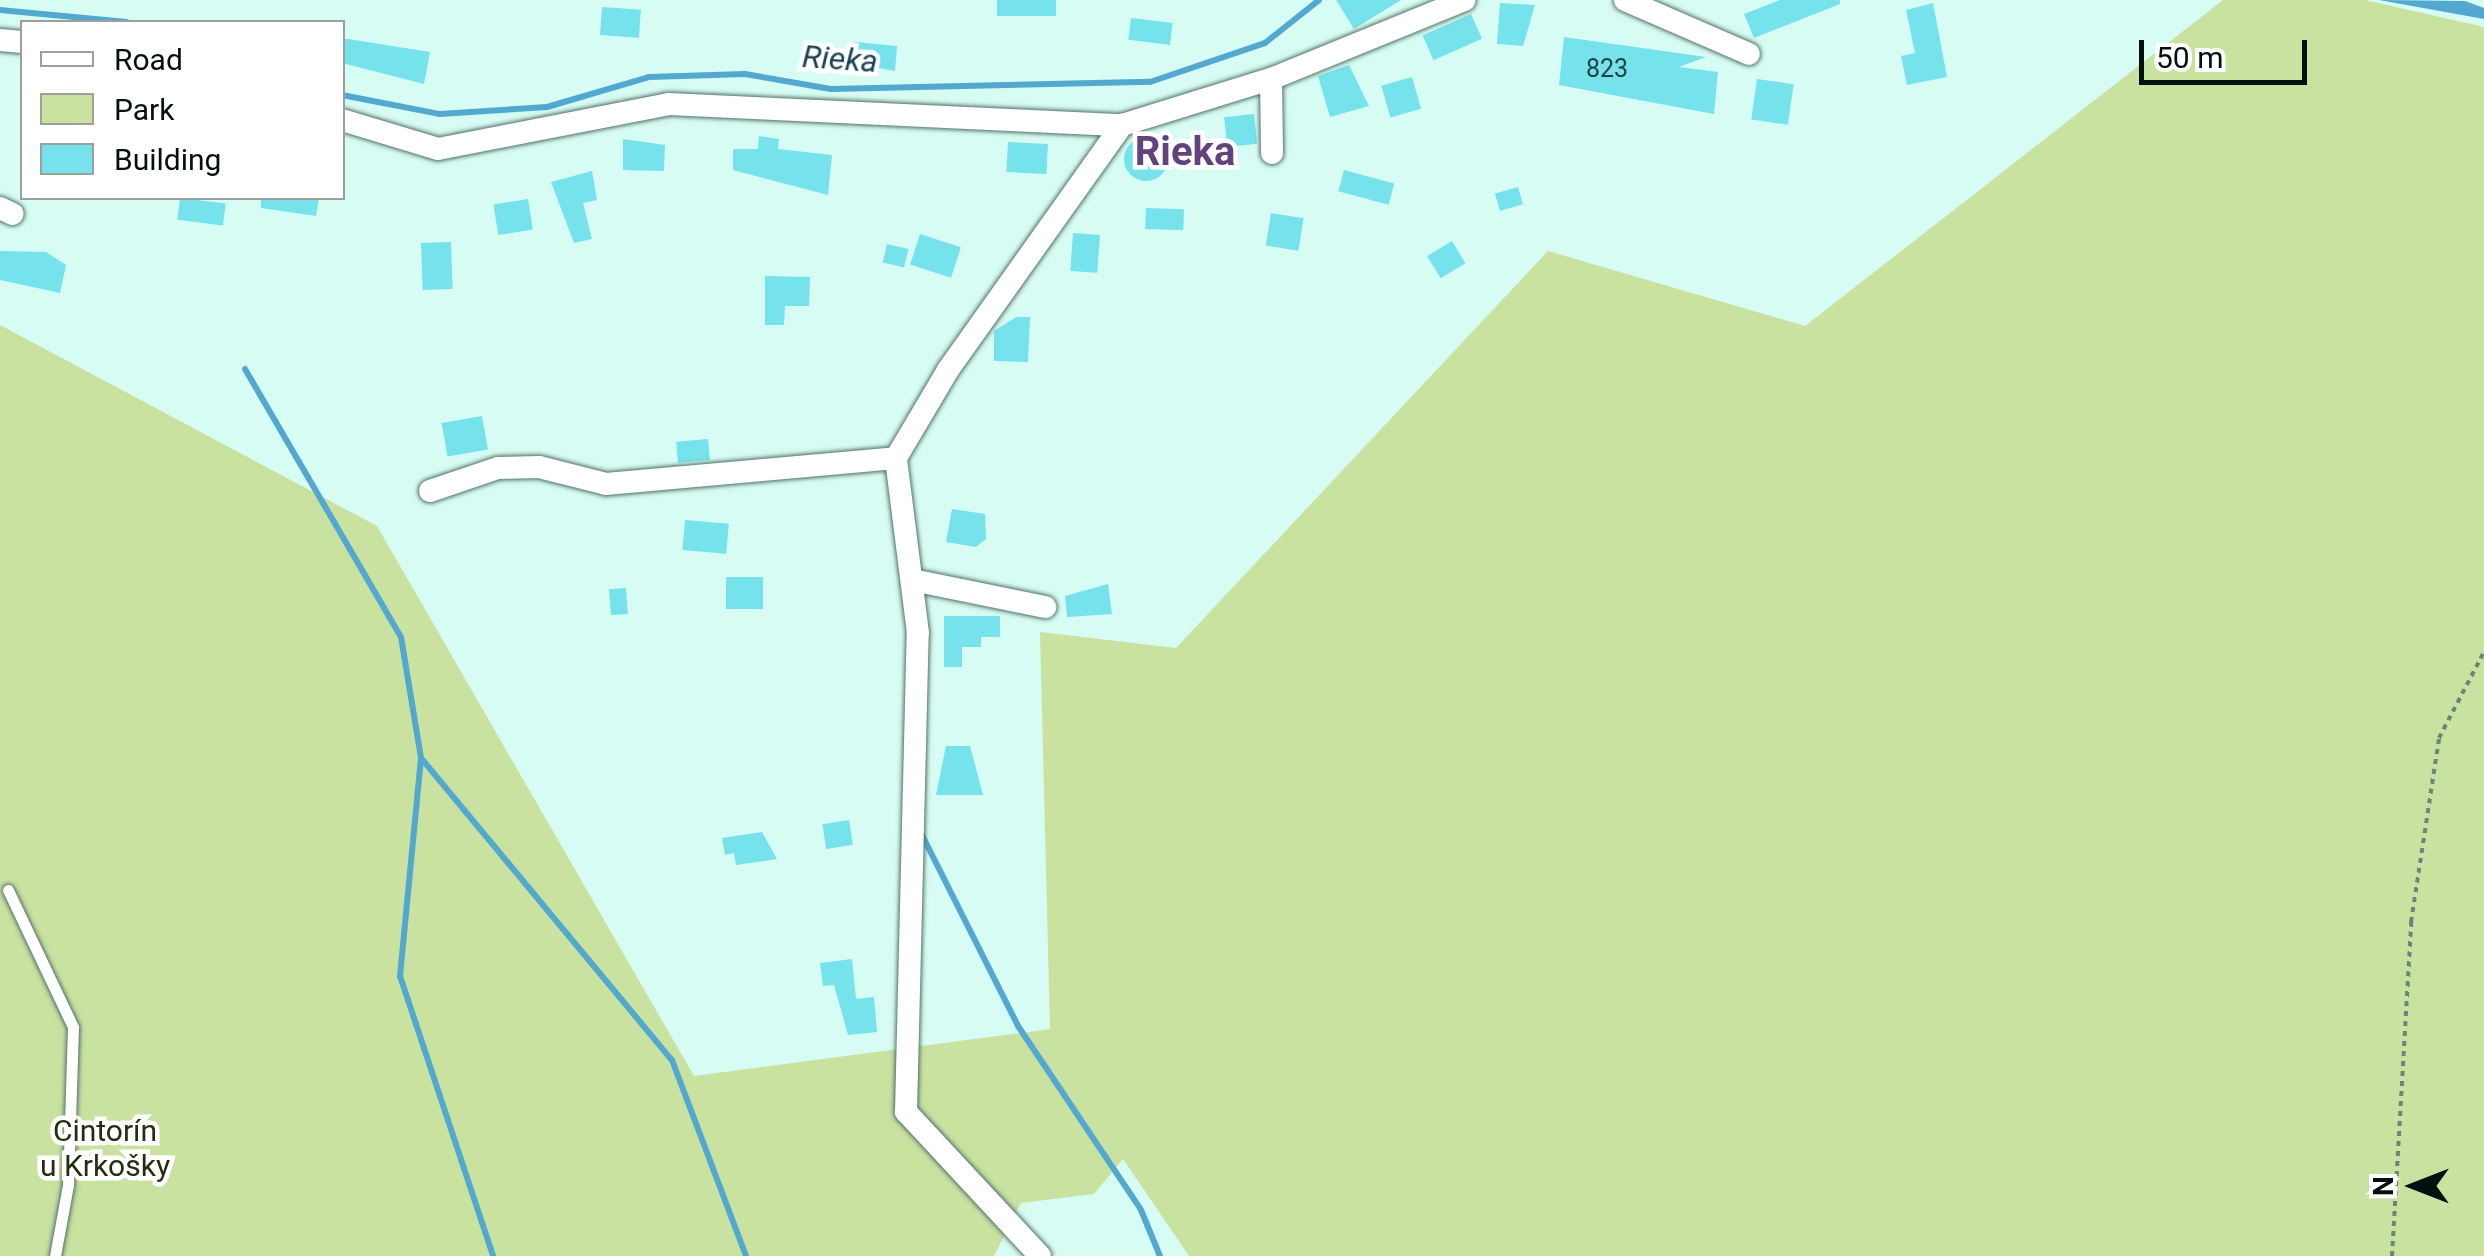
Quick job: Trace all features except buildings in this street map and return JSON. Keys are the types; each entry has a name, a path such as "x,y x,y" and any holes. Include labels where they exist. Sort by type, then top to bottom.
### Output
{"street":[{"path":"345,121 438,148 669,104 1122,125 1271,79 1465,0"},
{"path":"1625,0 1749,54"},
{"path":"1271,79 1272,153"},
{"path":"1040,1256 906,1112 918,634 896,458 948,370 1122,125"},
{"path":"430,490 498,468 539,467 606,484 896,458"},
{"path":"912,580 1045,607"}],"lane":[{"path":"8,890 73,1027 55,1256"}],"path":[{"path":"2392,1256 2411,922 2439,738 2484,652"}],"green space":[{"name":"Cintorín u Krkošky","path":"2223,0 2365,0 2484,27 2484,1256 1189,1256 1123,1159 1094,1194 1021,1203 994,1256 0,1256 0,325 377,526 694,1076 1050,1029 1040,632 1176,648 1548,251 1805,326"}],"water":[{"path":"2379,0 2465,1 2484,8 2484,19"}],"waterway":[{"name":"Rieka","path":"345,96 440,114 547,107 649,77 745,74 831,89 1150,82 1265,43 1319,0"},
{"name":"Rieka","path":"0,10 105,20"},
{"path":"245,369 401,637 421,758 672,1060 746,1256"},
{"path":"421,758 400,976 493,1256"},
{"path":"920,831 1018,1026 1141,1210 1160,1256"}],"district":[{"name":"Rieka","path":"1185,152"}]}
